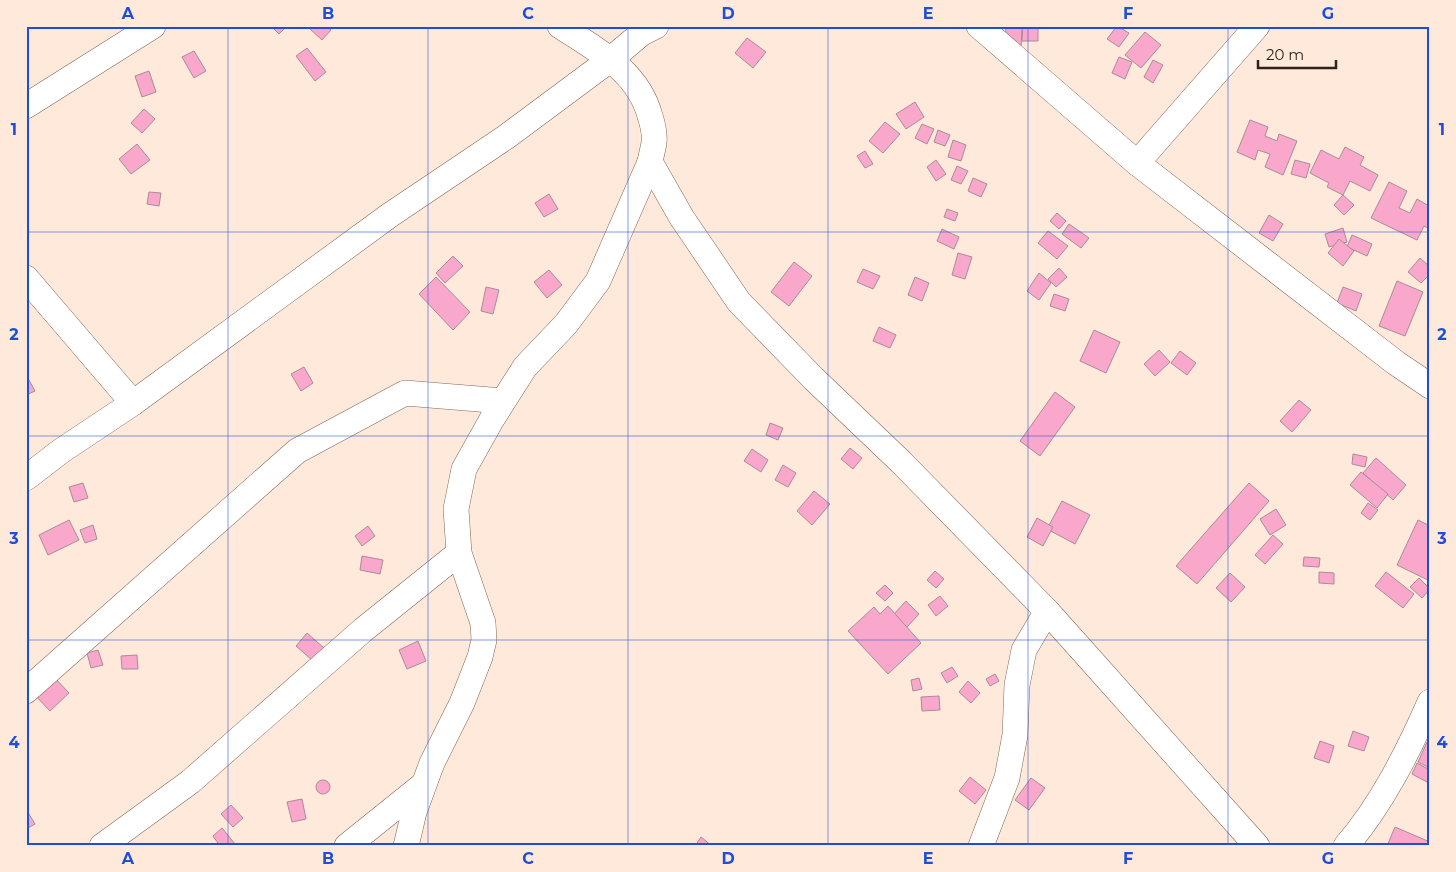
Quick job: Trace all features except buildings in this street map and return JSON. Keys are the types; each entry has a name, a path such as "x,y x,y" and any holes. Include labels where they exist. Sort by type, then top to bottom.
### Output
{"street":[{"path":"26,106 153,26"},
{"path":"406,846 414,812 432,763 462,703 480,657 484,640 483,623 459,553 456,509 464,469 525,367 566,324 598,281 650,162 654,142 649,110 640,91 627,74 611,59 560,26"},
{"path":"26,478 61,451 133,403 390,215 506,137 611,59 642,32 656,26"},
{"path":"978,26 1137,163 1396,363 1430,386"},
{"path":"1137,163 1257,26"},
{"path":"650,162 682,218 740,302 814,379 900,462 1047,611 1257,846"},
{"path":"26,278 133,403"},
{"path":"26,691 297,451 404,393 503,401"},
{"path":"102,846 190,782 363,630 459,553"},
{"path":"981,846 1007,778 1015,735 1017,685 1024,650 1047,611"},
{"path":"1346,846 1382,796 1430,702"},
{"path":"347,846 424,785"}]}
